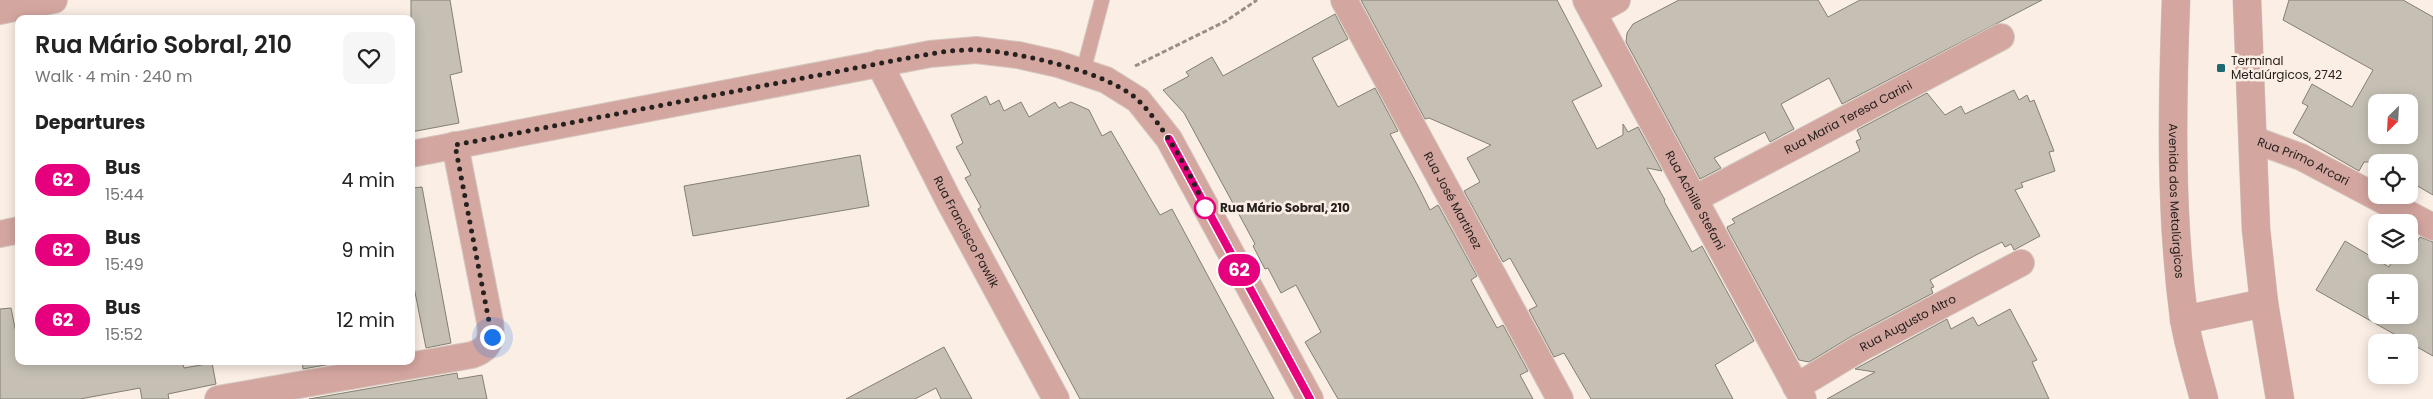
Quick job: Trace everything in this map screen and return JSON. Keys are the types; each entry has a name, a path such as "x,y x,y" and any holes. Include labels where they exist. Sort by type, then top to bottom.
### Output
{"street":[{"path":"0,10 54,0"},
{"name":"Rua José Martinez","path":"1344,0 1560,399"},
{"path":"1589,6 1618,0"},
{"name":"Avenida dos Metalúrgicos","path":"2176,0 2172,91 2174,213 2184,320 2204,399"},
{"path":"2247,0 2256,228 2264,303 2280,399"},
{"name":"Rua Achille Stefani","path":"1589,6 1696,198 1800,393"},
{"name":"Rua Maria Teresa Carini","path":"1696,198 2001,37"},
{"path":"415,153 930,54 976,50 1018,55 1095,76 1138,100 1169,139 1310,399"},
{"name":"Rua Francisco Pawlik","path":"879,63 949,201 1056,399"},
{"name":"Rua Primo Arcari","path":"2252,139 2301,157 2433,227"},
{"path":"415,365 482,352 488,346 492,337 455,145"},
{"path":"0,234 15,231"},
{"name":"Rua Augusto Altro","path":"1800,393 1859,349 2021,263"},
{"path":"2184,320 2264,303"},
{"path":"218,399 414,365"}],"lane":[{"path":"1095,76 1102,0"}],"path":[{"path":"1095,76 1226,21 1257,0"}],"building":[{"path":"411,0 450,0 462,72 450,75 459,123 415,131 415,15 411,15"},
{"path":"1361,0 1557,0 1602,86 1572,101 1597,149 1623,135 1623,124 1628,132 1638,127 1662,171 1647,168 1664,201 1692,252 1702,246 1754,341 1715,365 1733,399 1591,399 1564,353 1554,357 1529,310 1537,306 1510,258 1503,262 1464,191 1480,182 1467,158 1491,145 1429,118 1425,119"},
{"path":"1679,0 1818,0 1828,17 1860,0 2042,0 1842,104 1829,78 1781,104 1794,129 1770,142 1765,132 1714,158 1721,168 1700,179 1626,42 1627,33 1633,24"},
{"path":"2289,0 2403,0 2433,17 2433,195 2418,186 2418,154 2368,154 2368,162 2364,162 2359,171 2293,133 2308,106 2302,103 2312,84 2352,107 2373,70 2283,20"},
{"path":"1335,14 1348,39 1312,58 1338,107 1375,88 1398,131 1390,134 1430,210 1438,205 1477,276 1471,280 1485,306 1497,328 1503,325 1528,371 1520,375 1533,399 1338,399 1305,342 1321,332 1296,285 1281,293 1268,268 1265,269 1253,246 1255,244 1184,113 1163,90 1189,76 1186,72 1212,57 1223,76"},
{"path":"2014,90 2019,100 2027,95 2030,102 2034,100 2054,151 2049,152 2055,171 2021,183 2023,187 2015,190 2040,236 2014,250 2011,244 2005,247 2002,242 1976,255 1930,280 1934,287 1931,288 1933,293 1852,336 1809,362 1799,360 1728,230 1727,227 1735,223 1732,219 1860,151 1856,141 1861,139 1857,130 1927,93 1945,115 1961,106 1965,114"},
{"path":"986,96 990,105 999,100 1004,111 1021,102 1029,117 1055,102 1059,108 1071,102 1089,110 1102,136 1111,131 1160,215 1172,209 1274,399 1080,399 978,209 981,207 965,178 971,175 956,147 963,143 951,115"},
{"path":"860,155 869,206 693,236 684,186"},
{"path":"422,187 451,343 426,348 415,292 415,188"},
{"path":"2420,237 2433,242 2433,356 2418,348 2418,334 2394,334 2376,324 2418,324 2418,274 2368,274 2368,319 2316,290 2345,241 2368,255 2368,264 2384,264 2389,267 2390,264 2418,264 2418,241"},
{"path":"11,308 15,328 15,365 183,365 184,368 212,365 216,384 168,394 169,399 142,399 140,388 80,399 0,399 0,309"},
{"path":"2010,309 2037,360 2032,362 2049,399 1827,399 1875,372 1855,369 1947,319 1951,329 1973,317 1978,326"},
{"path":"944,347 972,399 941,399 936,388 915,399 846,399"},
{"path":"302,365 326,365 303,369"},
{"path":"457,373 458,379 482,375 487,399 309,399"}],"bus line":[{"name":"62","path":"1169,139 1310,399"}],"place":[{"name":"Terminal Metalúrgicos, 2742","path":"2221,68"},
{"name":"Rua Mário Sobral, 210","path":"1205,208"}],"route":[{"path":"492,337 455,145 913,57 976,50 1018,55 1058,64 1106,80 1138,100 1169,139 1205,208"}]}
